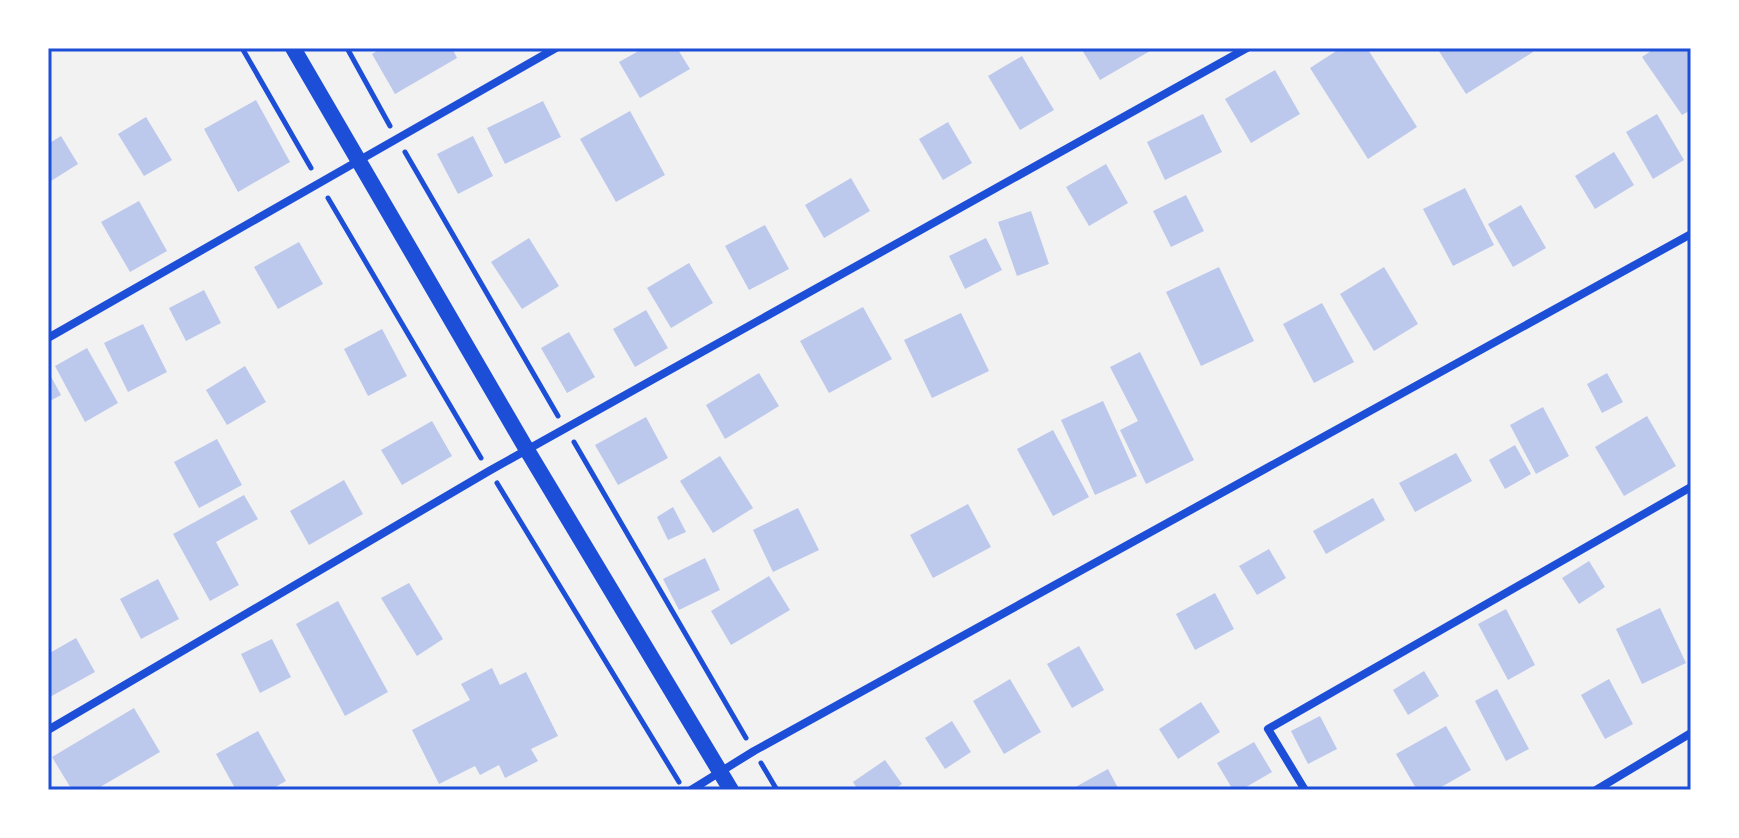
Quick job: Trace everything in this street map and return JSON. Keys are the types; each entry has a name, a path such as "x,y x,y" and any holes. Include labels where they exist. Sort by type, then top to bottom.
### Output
{"main road":[{"path":"293,48 527,450 731,790"}],"street":[{"path":"48,338 556,48"},
{"path":"48,730 489,471 1247,48"},
{"path":"691,790 768,743 1691,234"},
{"path":"1305,790 1268,729 1691,487"},
{"path":"1596,790 1691,733"}],"path":[{"path":"242,48 489,471 683,790"}],"building":[{"path":"382,48 452,48 457,58 395,94 372,54"},
{"path":"644,48 677,48 690,69 640,98 619,62"},
{"path":"1081,48 1148,48 1150,51 1100,80"},
{"path":"1341,48 1367,48 1417,127 1368,159 1310,68"},
{"path":"1437,48 1530,48 1533,52 1466,94"},
{"path":"1655,48 1691,48 1691,110 1682,115 1642,57"},
{"path":"1022,56 1054,110 1020,130 988,76"},
{"path":"1275,70 1300,114 1251,143 1225,99"},
{"path":"256,100 290,162 238,192 204,129"},
{"path":"543,101 561,137 505,164 487,128"},
{"path":"630,111 665,175 616,202 580,139"},
{"path":"1203,114 1222,152 1165,180 1147,142"},
{"path":"1657,114 1684,160 1653,179 1626,132"},
{"path":"146,117 172,160 144,176 118,134"},
{"path":"948,122 972,163 943,180 919,139"},
{"path":"61,136 78,164 51,181 48,175 48,144"},
{"path":"473,136 493,176 458,194 437,154"},
{"path":"1614,152 1634,185 1595,209 1575,176"},
{"path":"1106,164 1128,203 1089,226 1066,187"},
{"path":"851,178 870,211 824,238 805,205"},
{"path":"1465,188 1494,245 1453,266 1423,209"},
{"path":"1186,195 1204,231 1171,247 1153,211"},
{"path":"139,201 167,251 130,272 101,222"},
{"path":"1521,205 1546,248 1513,267 1488,224"},
{"path":"1031,211 1049,264 1017,276 998,222"},
{"path":"765,225 789,269 749,290 725,246"},
{"path":"529,238 559,286 522,309 491,262"},
{"path":"986,238 1002,270 965,289 949,256"},
{"path":"299,242 323,284 278,309 254,267"},
{"path":"689,263 713,303 671,328 647,288"},
{"path":"1219,267 1254,341 1201,366 1166,292"},
{"path":"1384,267 1418,324 1374,351 1340,294"},
{"path":"204,290 221,323 186,341 169,308"},
{"path":"1322,303 1354,362 1314,383 1283,324"},
{"path":"863,307 892,359 829,393 800,341"},
{"path":"646,310 668,348 635,367 613,329"},
{"path":"961,313 989,371 932,398 904,340"},
{"path":"143,324 167,372 128,392 104,343"},
{"path":"382,329 407,376 368,396 344,349"},
{"path":"569,332 595,377 567,393 541,348"},
{"path":"87,348 118,403 85,422 55,366"},
{"path":"1140,352 1194,460 1146,484 1120,430 1138,421 1110,367"},
{"path":"245,366 266,402 227,425 206,390"},
{"path":"48,371 61,395 48,402"},
{"path":"759,373 779,406 725,439 706,405"},
{"path":"1607,373 1623,402 1602,413 1587,384"},
{"path":"1103,401 1137,476 1095,495 1061,420"},
{"path":"1543,407 1569,456 1536,474 1510,425"},
{"path":"1647,416 1676,466 1624,496 1595,447"},
{"path":"646,417 668,458 618,485 595,445"},
{"path":"432,421 452,456 402,485 381,450"},
{"path":"1053,430 1089,497 1053,516 1017,449"},
{"path":"217,439 242,485 199,508 174,462"},
{"path":"1515,445 1531,474 1505,489 1489,460"},
{"path":"1456,453 1472,481 1415,512 1399,483"},
{"path":"720,456 753,508 713,533 680,481"},
{"path":"344,480 363,514 309,545 290,511"},
{"path":"244,495 258,519 216,542 239,585 210,601 173,534"},
{"path":"1373,498 1385,520 1326,554 1313,531"},
{"path":"968,504 991,547 933,578 910,535"},
{"path":"673,507 686,532 668,540 657,517"},
{"path":"798,508 819,550 773,572 753,530"},
{"path":"1269,549 1286,578 1257,595 1239,566"},
{"path":"705,558 720,590 679,610 663,579"},
{"path":"1589,561 1605,587 1579,604 1562,578"},
{"path":"769,576 790,610 731,645 711,611"},
{"path":"158,579 179,619 141,639 120,599"},
{"path":"409,583 443,639 417,656 381,598"},
{"path":"1215,593 1234,629 1195,650 1176,614"},
{"path":"338,601 388,692 345,716 296,624"},
{"path":"1660,608 1686,663 1642,684 1616,629"},
{"path":"1506,609 1535,665 1508,680 1478,624"},
{"path":"76,638 95,672 48,698 48,654"},
{"path":"272,639 291,677 260,693 241,654"},
{"path":"1079,646 1104,690 1072,708 1047,664"},
{"path":"492,668 500,685 526,672 558,736 531,749 538,761 505,778 499,765 480,775 475,766 439,784 412,730 470,700 461,684"},
{"path":"1424,671 1439,696 1408,715 1393,690"},
{"path":"1010,679 1041,732 1004,754 973,701"},
{"path":"1609,679 1633,724 1605,739 1581,695"},
{"path":"1497,689 1529,749 1506,761 1475,701"},
{"path":"1201,702 1220,732 1178,759 1159,729"},
{"path":"134,708 160,752 95,790 72,790 52,757"},
{"path":"1320,716 1337,749 1308,764 1291,731"},
{"path":"952,721 971,752 945,769 925,738"},
{"path":"1446,726 1471,770 1436,790 1417,790 1396,754"},
{"path":"258,731 286,781 270,790 236,790 216,754"},
{"path":"1254,742 1272,772 1241,790 1233,790 1217,763"},
{"path":"885,760 902,784 893,790 858,790 853,782"},
{"path":"1108,769 1119,790 1070,790"}]}
